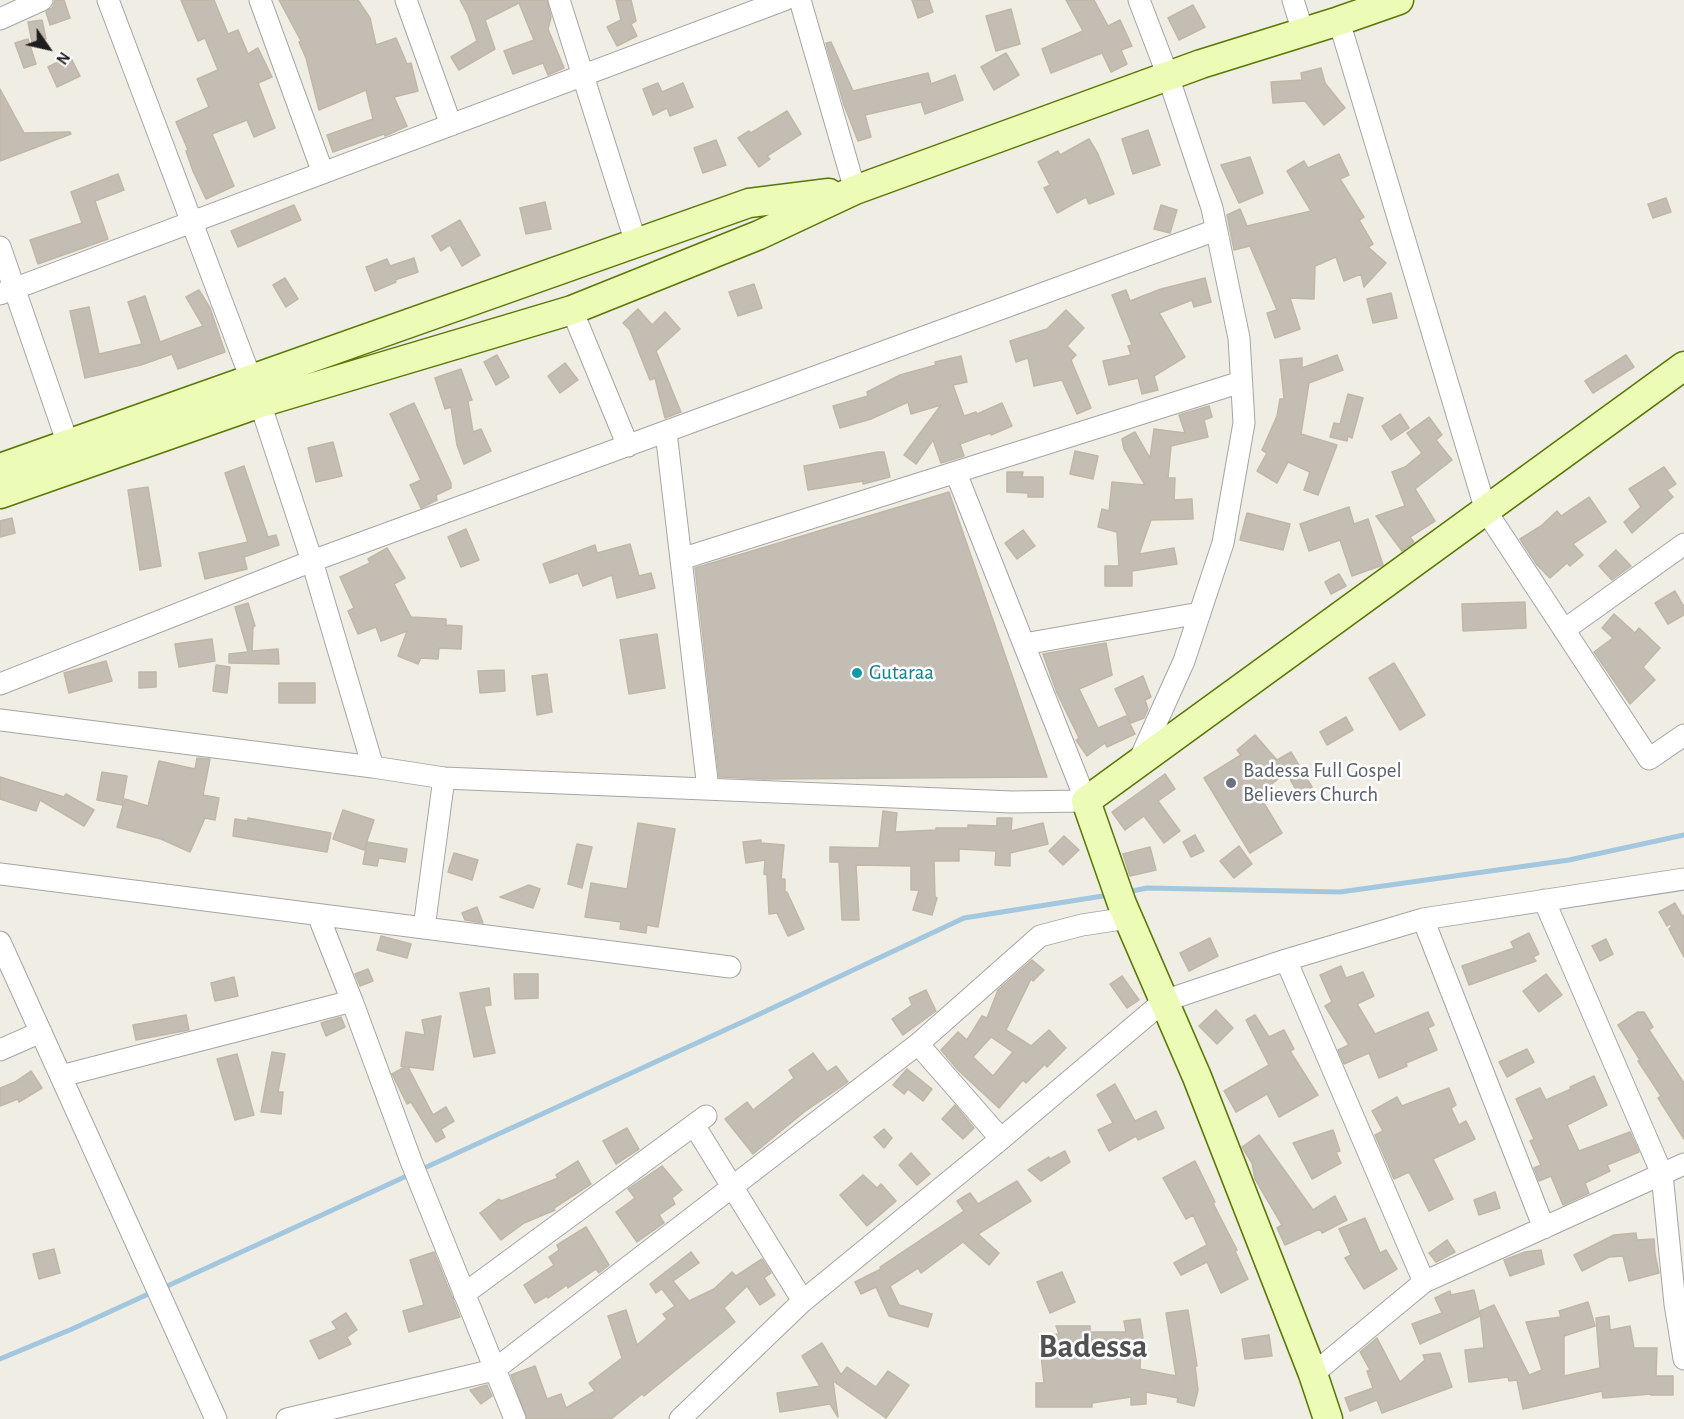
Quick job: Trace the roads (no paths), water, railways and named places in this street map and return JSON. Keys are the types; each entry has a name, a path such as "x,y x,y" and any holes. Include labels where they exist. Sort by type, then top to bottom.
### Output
{"street":[{"path":"0,19 42,0"},
{"path":"108,0 256,391 312,561 373,767"},
{"path":"260,0 323,173"},
{"path":"406,0 451,125"},
{"path":"559,0 636,243"},
{"path":"7,292 784,0"},
{"path":"800,0 855,190"},
{"path":"1137,766 1184,661 1223,543 1244,423 1239,339 1212,208 1168,76 1139,0"},
{"path":"1293,0 1304,32"},
{"path":"0,468 68,444 256,391 572,310 759,235 855,190 1168,76 1399,0"},
{"path":"1339,21 1486,511 1648,759 1684,735"},
{"path":"0,494 256,391 636,243 749,203 855,190"},
{"path":"0,684 312,561 1216,230"},
{"path":"0,247 7,292 68,444"},
{"path":"572,310 628,446"},
{"path":"0,720 444,778 1012,802 1086,801 1684,366"},
{"path":"681,559 1241,382"},
{"path":"666,432 708,789"},
{"path":"956,473 1086,801 1121,900 1197,1077 1313,1374 1328,1419"},
{"path":"1564,630 1684,544"},
{"path":"1024,644 1200,613"},
{"path":"424,928 444,778"},
{"path":"0,874 730,967"},
{"path":"680,1419 803,1301 1001,1139 1164,1000 1423,919 1684,879"},
{"path":"287,1419 494,1370 918,1044 1040,936 1082,925 1121,900"},
{"path":"1545,900 1662,1174 1684,1359"},
{"path":"318,915 411,1161 515,1419"},
{"path":"1423,919 1544,1228"},
{"path":"0,942 216,1419"},
{"path":"1286,960 1424,1282"},
{"path":"61,1076 352,1001"},
{"path":"0,1050 41,1032"},
{"path":"918,1044 1001,1139"},
{"path":"464,1294 700,1121 734,1186 803,1301"},
{"path":"1313,1374 1424,1282 1684,1164"}],"waterway":[{"path":"1127,892 1147,888 1340,892 1569,860 1684,835"},
{"path":"420,1170 964,918 1109,895"},
{"path":"163,1288 411,1174"},
{"path":"0,1359 155,1291"}],"place":[{"name":"Gutaraa","path":"857,673"},
{"name":"Badessa Full Gospel Believers Church","path":"1231,783"}],"district":[{"name":"Badessa","path":"1093,1347"}]}
